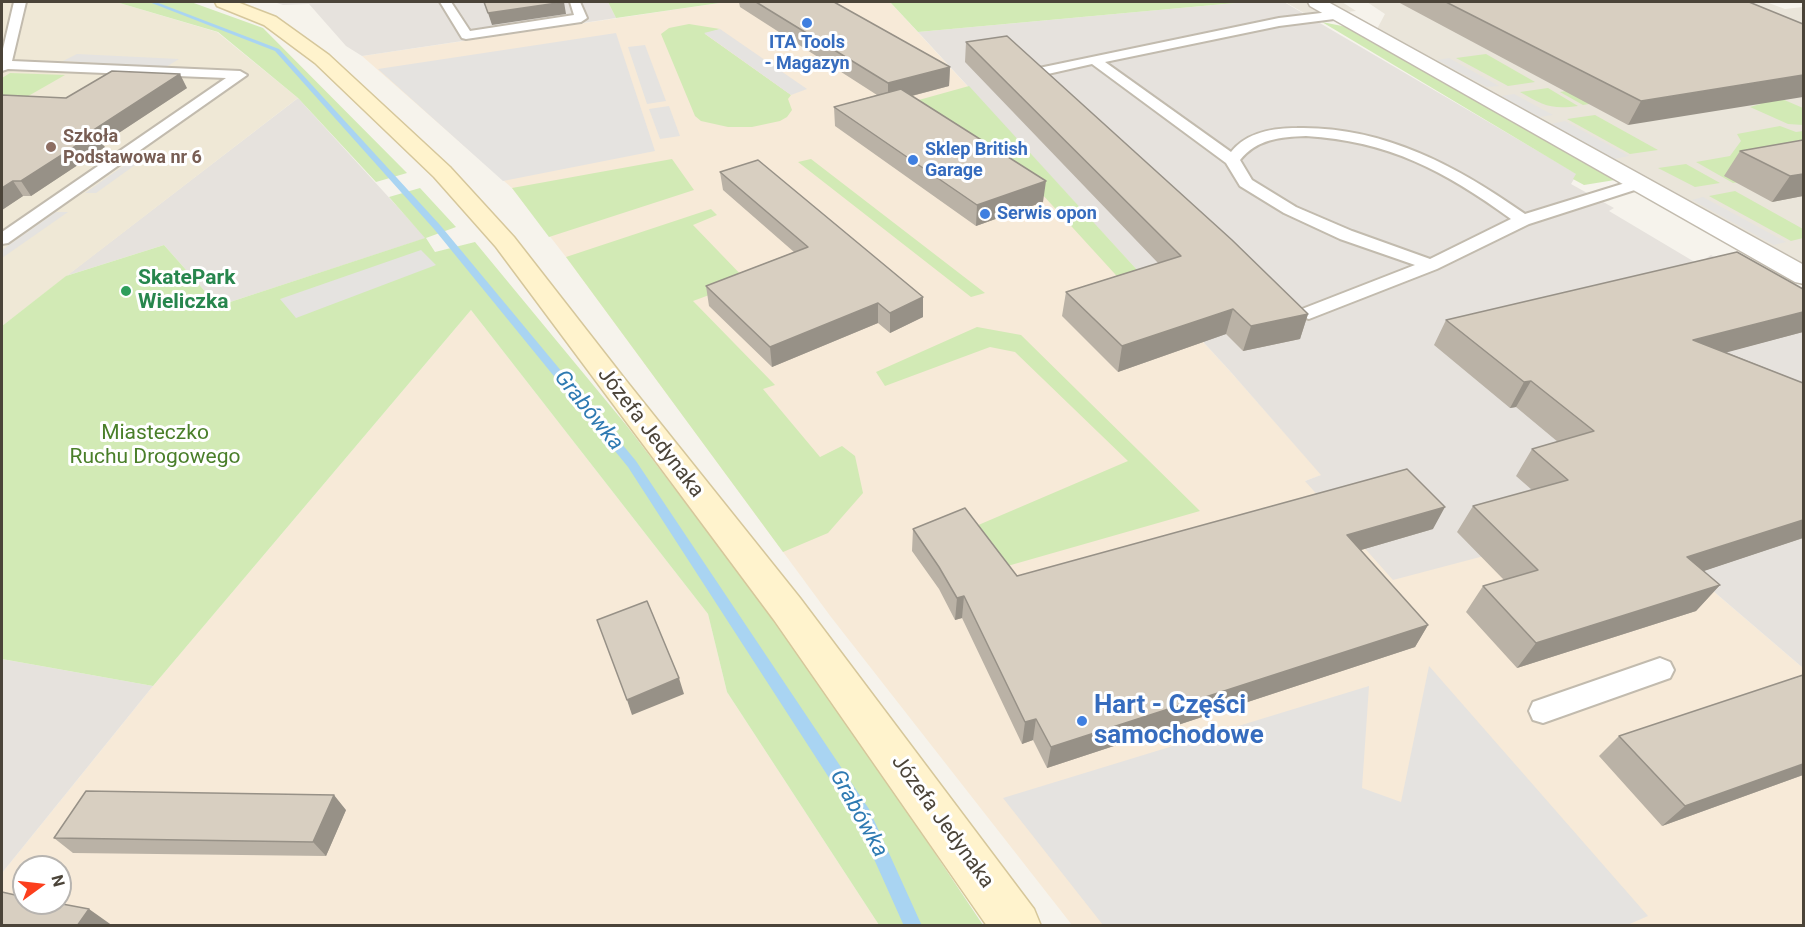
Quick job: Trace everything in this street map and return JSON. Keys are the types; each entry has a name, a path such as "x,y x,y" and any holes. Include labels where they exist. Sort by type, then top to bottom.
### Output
{"street":[{"name":"Józefa Jedynaka","path":"223,2 270,21 322,59 442,172 505,242 613,386 787,609 1017,926"},
{"path":"1316,2 1356,17 1803,276"}],"lane":[{"path":"2,239 240,75 3,66 20,2"},
{"path":"446,2 466,35 581,18 575,2"},
{"path":"1039,72 1279,22 1356,17"},
{"path":"1094,60 1232,160 1246,183 1290,210 1346,235 1431,266"},
{"path":"1232,160 1250,141 1282,132 1329,132 1374,140 1428,159 1480,189 1523,220"},
{"path":"1309,313 1431,266 1523,220 1641,183"},
{"path":"1543,711 1660,670"}],"shaded area":[{"path":"2,2 116,2 217,32 298,98 2,326"},
{"path":"274,2 608,2 616,18 362,56 346,46 309,4 283,5"},
{"path":"726,2 890,2 1229,370 1322,475 1305,481 1628,518 1803,668 1803,925 1072,925 831,617 566,257 512,188 362,56"},
{"path":"1246,2 1284,2 1577,174 1571,184 1614,208 1609,211 1698,264 1711,255 1803,307 1803,668 1628,518 1393,580 1305,481 1321,475 1229,370 918,32"},
{"path":"1285,2 1342,2 1356,11 1309,16"},
{"path":"1367,2 1766,2 1785,9 1803,7 1803,263 1377,29 1385,14"},
{"path":"720,29 807,89 791,95 704,33"},
{"path":"616,33 655,151 503,181 378,69"},
{"path":"645,45 666,101 647,104 628,47"},
{"path":"77,54 179,59 166,67 63,61"},
{"path":"1449,58 1499,86 1487,87 1437,60"},
{"path":"1514,94 1553,115 1539,117 1501,96"},
{"path":"298,98 426,238 218,306 164,245 66,276"},
{"path":"669,106 680,136 660,139 649,109"},
{"path":"1565,121 1629,156 1614,159 1551,124"},
{"path":"139,155 149,155 96,193 85,193"},
{"path":"1703,197 1786,242 1774,245 1692,200"},
{"path":"56,212 68,212 2,258 2,250"},
{"path":"421,250 436,265 296,318 280,299"},
{"path":"471,310 708,614 727,692 879,925 2,925 2,873 12,861 12,915 72,915 72,855 17,855 153,686"},
{"path":"2,659 153,686 17,855 12,855 12,861 2,873"},
{"path":"1429,666 1648,916 1625,926 1103,925 1003,798 1369,686 1362,788 1401,802"}],"green space":[{"path":"116,2 191,2 263,28 407,173 376,182 298,98 218,32"},
{"path":"608,2 726,2 616,18"},
{"path":"890,2 1246,2 918,32"},
{"path":"1322,22 1357,29 1621,179 1584,185 1573,179 1576,174"},
{"path":"689,24 720,29 705,34 791,95 788,99 792,110 787,117 780,121 752,127 728,127 701,121 695,116 661,34 669,28"},
{"path":"1486,54 1535,82 1508,86 1456,58"},
{"path":"1708,67 1803,108 1803,125 1788,124 1750,107 1761,104 1716,83 1583,105 1560,92"},
{"path":"10,73 65,75 16,103 2,103 2,78"},
{"path":"969,86 1149,283 1125,285 1041,193 908,103"},
{"path":"1548,88 1578,106 1548,105 1520,92"},
{"path":"1595,115 1658,150 1630,154 1567,119"},
{"path":"1780,126 1796,132 1803,131 1803,160 1778,175 1733,183 1696,162 1730,156 1741,141 1737,134"},
{"path":"672,159 694,190 549,237 512,188"},
{"path":"811,159 985,293 971,297 798,162"},
{"path":"1686,164 1720,183 1695,187 1658,168"},
{"name":"Miasteczko Ruchu Drogowego","path":"420,188 456,227 426,238 435,252 475,242 627,426 810,667 983,925 879,925 727,692 708,614 471,310 153,686 2,659 2,326 66,276 164,245 218,306 425,238 389,197"},
{"path":"1735,191 1803,229 1803,238 1791,241 1709,196"},
{"path":"711,209 717,215 693,225 747,281 693,301 775,385 763,389 820,457 842,446 855,456 863,493 828,533 783,552 566,257"},
{"path":"977,327 1021,335 1200,511 1004,567 976,526 1128,461 1015,352 990,347 885,386 876,372"}],"building":[{"path":"484,2 564,2 488,13"},
{"path":"756,2 834,2 950,67 888,83"},
{"path":"1446,2 1749,2 1803,24 1803,75 1641,101"},
{"path":"1007,36 1232,240 1308,314 1251,326 1233,309 1122,346 1066,292 1181,256 966,42"},
{"name":"Szkoła Podstawowa nr 6","path":"112,71 180,74 89,133 96,133 21,181 13,181 2,188 2,95 66,98"},
{"path":"901,89 1046,181 977,205 834,107"},
{"path":"1803,140 1803,174 1790,176 1740,151"},
{"path":"758,160 923,297 890,313 878,303 770,347 706,286 808,247 720,172"},
{"path":"1737,252 1803,289 1803,312 1693,340 1803,383 1803,520 1687,557 1720,585 1536,643 1483,586 1538,570 1473,506 1568,480 1532,449 1594,431 1531,381 1524,382 1446,320"},
{"path":"1407,469 1445,507 1347,535 1428,625 1051,747 1036,719 1025,722 964,596 957,598 913,529 965,508 1017,576"},
{"path":"647,601 679,678 627,700 597,620"},
{"path":"1803,675 1803,764 1685,806 1619,736"},
{"path":"86,791 334,795 313,842 54,838"},
{"path":"2,892 12,894 12,915 72,915 72,906 89,909 77,926 2,926"}],"waterway":[{"name":"Grabówka","path":"152,2 277,50 437,227 632,464 863,815 913,926"}],"place":[{"name":"ITA Tools - Magazyn","path":"807,23"},
{"name":"Szkoła Podstawowa nr 6","path":"51,147"},
{"name":"Sklep British Garage","path":"913,160"},
{"name":"Serwis opon","path":"985,214"},
{"name":"SkatePark Wieliczka","path":"126,291"},
{"name":"Hart - Części samochodowe","path":"1082,721"}]}
